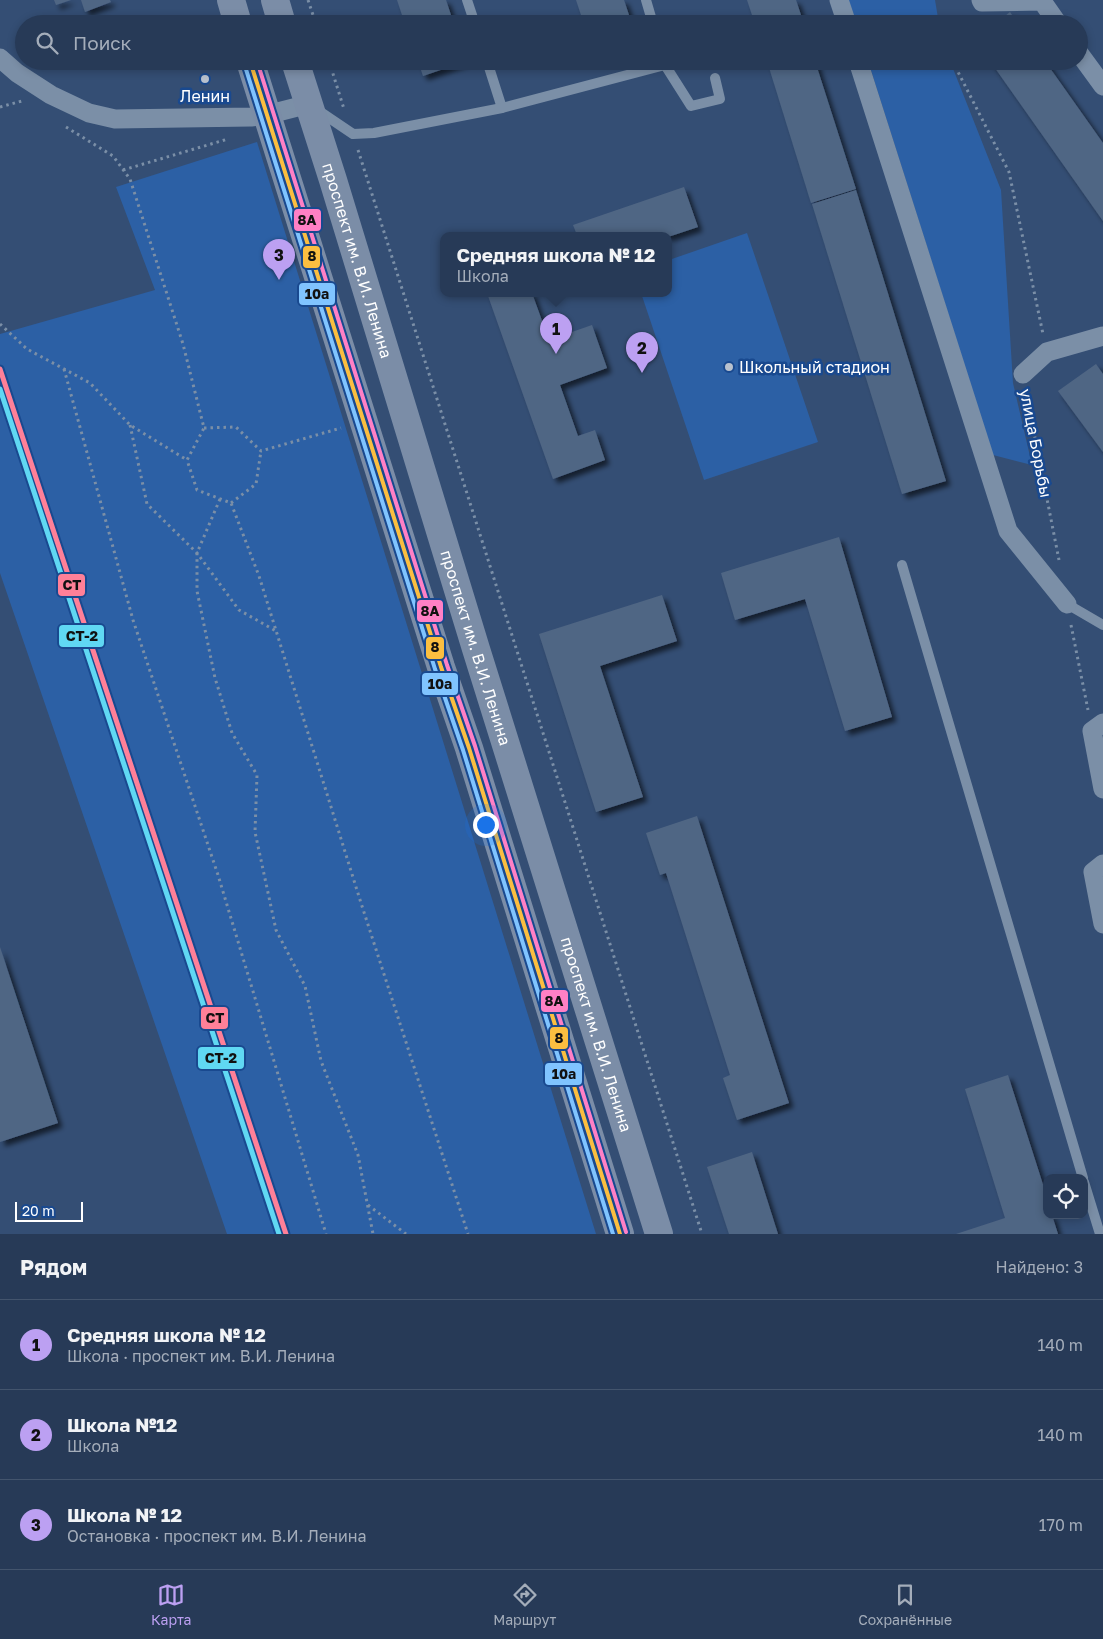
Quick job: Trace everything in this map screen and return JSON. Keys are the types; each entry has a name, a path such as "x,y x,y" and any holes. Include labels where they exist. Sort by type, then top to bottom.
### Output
{"main road":[{"path":"231,0 235,15"},
{"path":"274,0 279,15"},
{"path":"253,70 620,1234"},
{"name":"проспект им. В.И. Ленина","path":"298,70 659,1234"}],"street":[{"path":"839,0 843,15"},
{"path":"981,0 982,2 1042,1 1052,15"},
{"path":"0,58 17,73 51,95 89,113 115,119 251,117 309,104"},
{"path":"1088,65 1103,86"},
{"path":"861,70 1008,531 1067,604"},
{"path":"1047,352 1103,336"},
{"name":"улица Борьбы","path":"1022,374 1047,352"},
{"path":"1097,727 1103,789"},
{"path":"1103,864 1094,872 1103,924"}],"lane":[{"path":"467,0 472,15"},
{"path":"646,0 650,15"},
{"path":"490,70 502,108"},
{"path":"309,104 354,134 374,133 502,108 639,70"},
{"path":"668,70 691,106 720,100 715,78"},
{"path":"902,565 1082,1174"},
{"path":"1067,604 1103,625"},
{"path":"1088,1195 1100,1234"}],"path":[{"path":"308,0 313,15"},
{"path":"332,70 354,134 702,1234"},
{"path":"957,70 1009,172 1047,352"},
{"path":"0,107 22,101"},
{"path":"63,126 113,156 130,179 180,335 204,428 187,460"},
{"path":"124,170 237,137"},
{"path":"0,324 27,349 90,383 130,425 187,460 197,490 231,503 259,576 361,903 468,1234"},
{"path":"64,369 133,620 218,875 326,1234"},
{"name":"улица Борьбы","path":"1022,374 1060,566"},
{"path":"130,425 147,504 197,552 239,610 276,631"},
{"path":"204,428 236,427 261,450"},
{"path":"261,450 329,430"},
{"path":"231,503 256,484 261,450"},
{"path":"220,499 197,552 197,591 215,678 232,733 257,775 255,832 276,930 306,986 321,1061 358,1156 373,1234"},
{"path":"1067,604 1097,727"},
{"path":"368,1205 406,1234"}],"shaded area":[{"path":"848,0 935,0 938,15 853,15"},
{"path":"871,70 954,70 1001,190 1013,383 1032,465 993,455"},
{"path":"257,142 596,1234 227,1234 0,573 0,334 155,290 116,187"},
{"name":"Школьный стадион","path":"747,233 818,442 704,480 642,297 672,297 672,259"}],"building":[{"path":"54,0 71,0 56,5"},
{"path":"81,0 110,0 111,2 85,12"},
{"path":"397,0 446,0 451,15 402,15"},
{"path":"576,0 624,0 629,15 581,15"},
{"path":"747,0 796,0 801,15 752,15"},
{"path":"421,70 441,70 423,76"},
{"path":"770,70 818,70 856,189 811,203"},
{"path":"996,70 1051,70 1103,143 1103,221"},
{"path":"684,187 698,227 672,236 672,232 576,232 573,225"},
{"path":"856,190 946,481 902,494 812,204"},
{"path":"488,297 533,297 549,340 592,325 607,368 560,385 578,436 595,430 605,460 553,479"},
{"path":"1096,364 1103,374 1103,452 1058,391"},
{"path":"839,537 892,717 845,731 805,599 735,620 721,573"},
{"path":"662,595 677,641 600,666 643,797 596,812 539,634"},
{"path":"697,816 789,1103 737,1120 723,1078 730,1075 666,873 660,875 646,833"},
{"path":"0,947 58,1123 0,1142"},
{"path":"1008,1075 1043,1184 1043,1219 1053,1219 1058,1234 956,1234 1005,1218 965,1089"},
{"path":"752,1152 778,1234 729,1234 707,1167"}],"transit line":[{"name":"10а","path":"246,70 435,669 463,750 613,1234"},
{"name":"8","path":"253,70 441,667 469,748 620,1234"},
{"name":"8А","path":"260,70 447,665 475,746 626,1232"},
{"name":"СТ","path":"0,369 286,1234"},
{"name":"СТ-2","path":"0,389 279,1234"}],"place":[{"name":"Ленин","path":"205,79"},
{"name":"Школа № 12","path":"279,280"},
{"name":"Средняя школа № 12","path":"556,354"},
{"name":"Школьный стадион","path":"729,367"},
{"name":"Школа №12","path":"642,373"}]}
